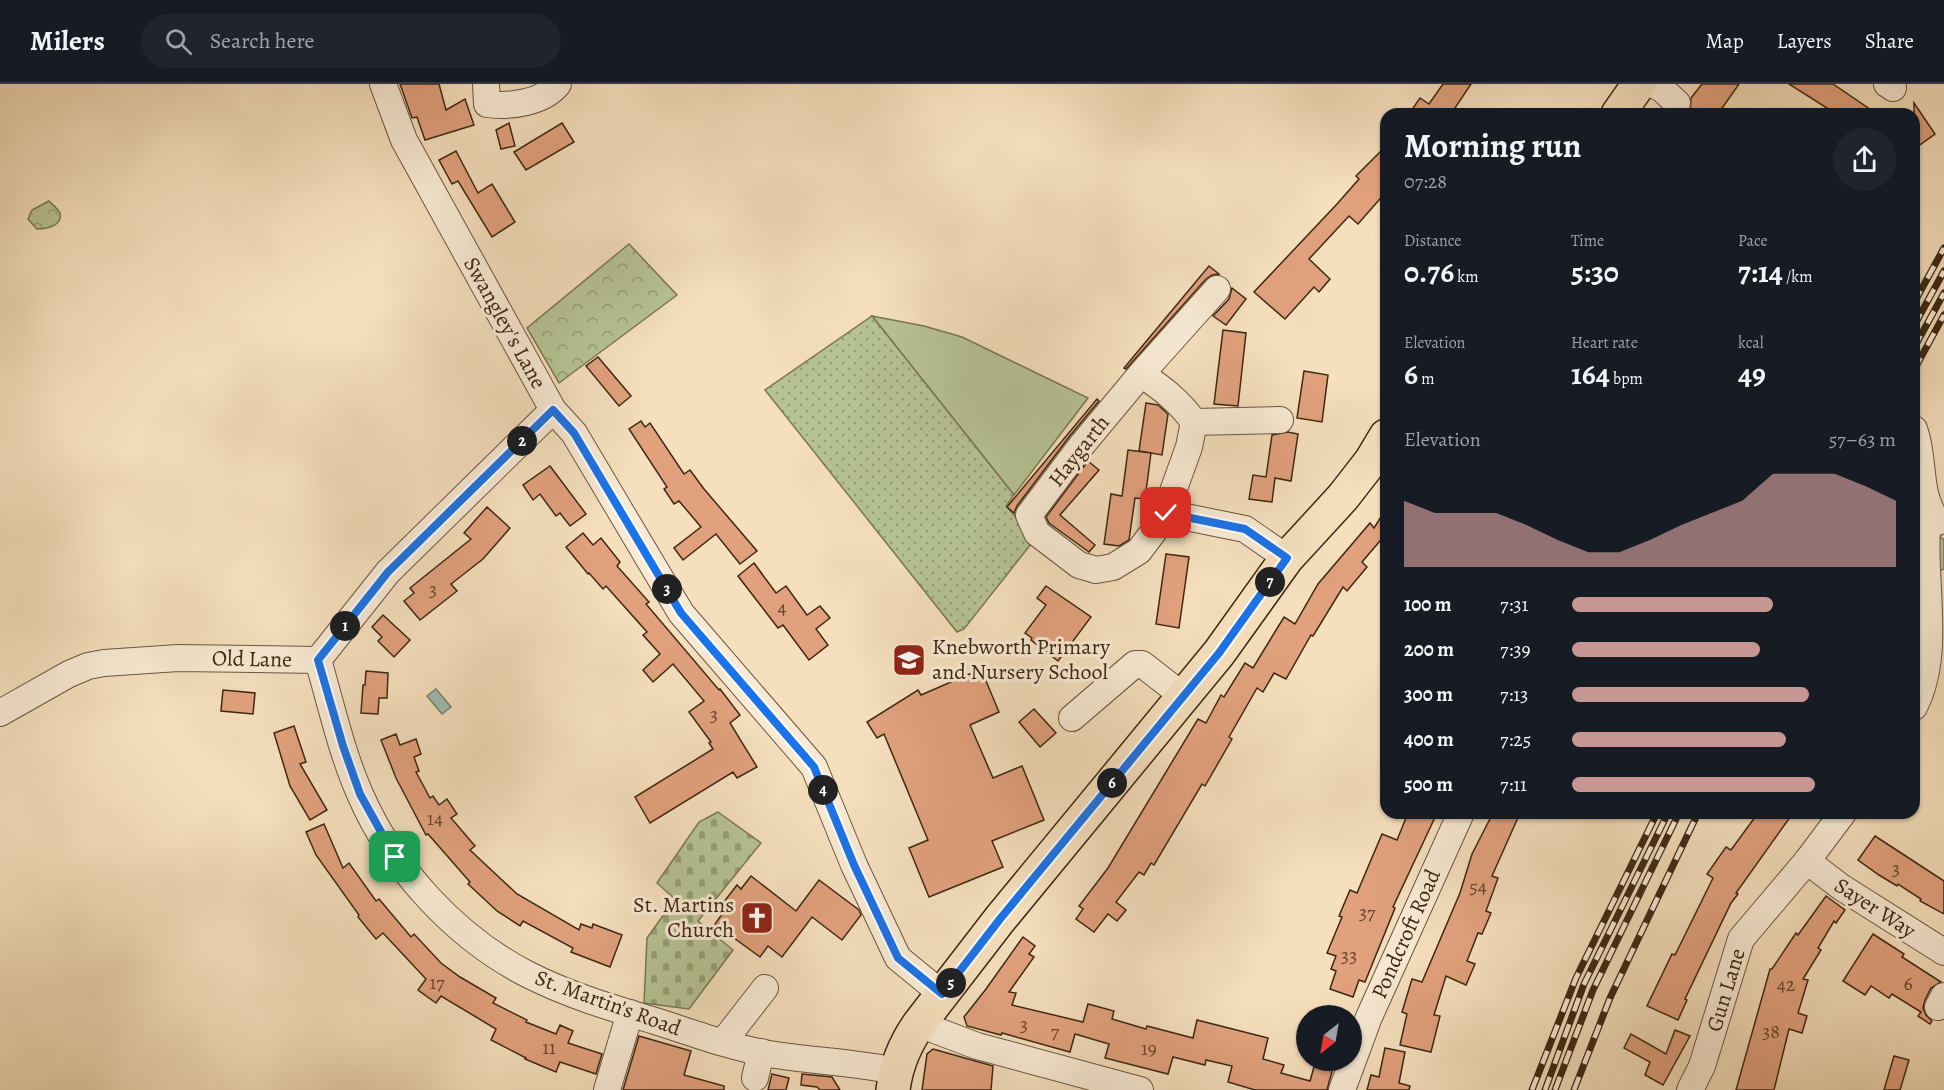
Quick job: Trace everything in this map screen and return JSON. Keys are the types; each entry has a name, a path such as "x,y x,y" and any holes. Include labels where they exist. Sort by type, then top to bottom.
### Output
{"main road":[{"path":"1622,108 1639,84"},
{"path":"894,1080 908,1040 942,994 1000,919 1219,653 1287,558 1343,497 1380,446"}],"street":[{"name":"Swangley's Lane","path":"383,84 404,140 553,410 574,433 681,613 814,767 854,865 898,958 942,994"},
{"path":"486,84 487,104 501,106 532,101 553,90 558,84"},
{"path":"1652,84 1662,89 1677,103 1676,108"},
{"path":"1217,289 1140,374 1164,389 1182,406 1194,422 1280,420"},
{"name":"Haygarth","path":"1140,374 1081,446 1029,515 1037,533 1079,565 1096,570 1113,567 1138,551 1166,513 1189,447 1194,422"},
{"name":"Old Lane","path":"0,713 69,674 88,666 105,663 178,658 318,660 388,572 553,410"},
{"path":"1920,466 1929,509 1944,530"},
{"path":"1920,692 1929,669 1936,583 1927,522 1929,509"},
{"path":"1166,513 1245,529 1287,558"},
{"name":"St. Martin's Road","path":"318,660 343,746 360,794 395,857 442,910 492,953 526,974 555,988 630,1013 761,1052 894,1080"},
{"path":"1072,718 1135,664 1142,664 1183,696"},
{"name":"Pondcroft Road","path":"1342,1090 1369,1017 1458,819"},
{"name":"Gun Lane","path":"1694,1088 1741,939 1807,861 1838,819"},
{"name":"Sayer Way","path":"1807,861 1841,887 1944,952"},
{"path":"723,1042 765,988"},
{"path":"607,1090 630,1013"},
{"path":"920,1024 977,1046 1140,1090"},
{"path":"755,1078 761,1052"}],"green space":[{"path":"49,201 60,213 59,221 49,227 37,229 28,219 32,210"},
{"path":"629,244 677,295 559,383 527,328"},
{"path":"872,316 924,326 962,337 1088,398 1014,495"},
{"path":"872,316 1014,495 1006,506 1035,539 964,629 957,632 765,390"},
{"path":"1937,534 1944,540 1944,569 1938,571"},
{"path":"718,812 761,843 698,921 733,950 689,1009 644,1003 647,938 675,899 657,883 699,822"}],"shaded area":[{"path":"436,689 451,707 442,714 427,696"}],"building":[{"path":"400,84 439,84 446,110 465,99 474,125 425,140 417,117 412,118"},
{"path":"1443,84 1471,84 1455,108 1413,108 1420,98 1429,104"},
{"path":"1702,84 1739,84 1722,108 1690,108 1691,98"},
{"path":"1789,84 1833,84 1868,108 1827,108"},
{"path":"1920,112 1935,134 1920,145"},
{"path":"509,123 515,146 501,149 496,130"},
{"path":"562,123 574,142 526,170 514,152"},
{"path":"456,151 478,193 492,184 515,222 492,237 458,181 452,184 439,160"},
{"path":"1380,152 1380,199 1358,224 1349,216 1309,259 1330,279 1319,292 1314,287 1285,319 1254,292 1359,179 1356,176"},
{"path":"1209,266 1219,274 1206,279 1126,369 1124,368"},
{"path":"1232,288 1246,299 1226,325 1213,316 1229,299"},
{"path":"1223,330 1246,333 1238,406 1214,404"},
{"path":"598,357 631,396 619,406 586,366"},
{"path":"1304,371 1328,375 1322,422 1297,418"},
{"path":"1097,399 1099,401 1069,437 1014,513 1007,507"},
{"path":"1146,403 1158,405 1168,414 1162,455 1139,451"},
{"path":"641,421 645,427 650,423 684,474 690,470 757,551 740,564 716,534 683,560 674,548 701,527 679,501 674,504 664,489 667,487 629,429"},
{"path":"1288,432 1298,434 1291,481 1275,478 1272,502 1249,499 1253,475 1266,477 1272,435"},
{"path":"1128,450 1151,453 1145,499 1135,498 1129,540 1119,546 1104,544 1111,494 1122,496"},
{"path":"1088,461 1099,470 1060,515 1095,545 1089,552 1049,523 1046,517"},
{"path":"550,466 586,514 570,526 560,513 556,516 540,494 533,500 523,485"},
{"path":"487,507 510,528 483,559 451,584 457,591 420,620 404,601 414,593 410,588 471,539 464,533"},
{"path":"1380,518 1380,541 1362,562 1367,567 1347,591 1343,587 1313,636 1311,635 1286,679 1274,673 1263,692 1257,688 1229,737 1232,739 1205,786 1202,784 1154,865 1151,863 1144,875 1139,872 1116,902 1126,910 1117,921 1108,914 1094,932 1076,919 1083,909 1079,906 1108,868 1198,719 1206,723 1221,695 1224,697 1245,663 1253,668 1284,617 1295,624 1318,584 1370,523 1374,528"},
{"path":"583,533 593,545 601,538 620,562 617,566 649,602 646,604 740,715 730,723 757,767 737,778 733,772 650,823 635,797 713,749 709,743 711,742 689,712 704,701 673,664 653,682 643,670 660,654 643,635 647,632 606,586 603,589 588,574 566,547"},
{"path":"1166,554 1189,557 1179,628 1156,624"},
{"path":"754,563 776,593 786,586 807,615 820,606 830,618 816,629 828,645 809,660 783,625 778,628 738,576"},
{"path":"1046,586 1091,617 1058,661 1025,633 1046,605 1037,598"},
{"path":"383,615 410,640 394,657 378,641 382,637 372,627"},
{"path":"981,669 999,712 970,725 993,778 1022,766 1044,820 992,841 1003,867 929,897 909,848 928,840 884,734 877,738 867,722 918,690 921,695"},
{"path":"366,671 388,673 387,698 379,698 378,714 361,713"},
{"path":"223,690 255,693 253,714 221,711"},
{"path":"1034,709 1056,733 1040,747 1019,722"},
{"path":"294,726 306,762 300,764 327,810 310,820 290,786 274,733"},
{"path":"396,734 400,745 416,739 421,754 414,757 419,771 416,772 430,798 433,796 439,805 447,799 457,814 451,818 475,846 470,850 517,894 579,930 581,924 592,928 593,924 622,935 610,967 571,952 573,948 523,921 520,926 497,911 468,884 470,882 428,834 426,835 396,778 381,740"},
{"path":"1406,819 1434,819 1393,907 1395,908 1365,982 1359,980 1353,997 1330,989 1336,971 1331,969 1336,956 1327,953 1350,890 1357,893 1382,834 1397,840"},
{"path":"1490,819 1517,819 1492,876 1498,878 1486,911 1491,913 1482,934 1478,933 1467,961 1475,964 1466,985 1446,976 1434,1015 1440,1016 1431,1052 1400,1045 1407,1014 1402,1012 1412,979 1422,982 1460,893 1472,854"},
{"path":"1754,819 1789,819 1736,893 1738,894 1731,903 1685,999 1687,1000 1678,1020 1647,1006 1713,878 1707,874 1726,847 1731,850"},
{"path":"324,824 343,868 349,863 376,901 379,899 411,937 414,934 441,963 496,998 493,1003 527,1020 526,1022 556,1034 560,1025 573,1031 568,1043 602,1054 596,1074 560,1062 556,1072 525,1059 491,1040 496,1029 441,996 436,1003 418,990 426,979 383,933 376,939 358,917 359,915 316,855 306,832"},
{"path":"1875,836 1944,881 1944,914 1858,860"},
{"name":"St. Martins Church","path":"751,876 796,911 819,880 859,910 861,915 842,940 812,917 782,957 768,946 760,957 715,924 725,910 720,907 737,885 741,889"},
{"path":"1826,896 1845,910 1836,923 1834,921 1818,948 1821,950 1803,979 1808,980 1798,1013 1807,1016 1802,1033 1789,1029 1774,1090 1736,1090 1770,969"},
{"path":"1873,934 1904,954 1902,957 1941,982 1931,988 1925,1000 1923,1008 1932,1021 1930,1024 1918,1016 1921,1012 1892,994 1889,998 1871,986 1865,995 1843,981"},
{"path":"1023,937 1035,946 1029,954 1034,957 1009,992 1016,993 1012,1005 1083,1022 1088,1004 1114,1011 1112,1019 1146,1029 1147,1026 1193,1038 1197,1020 1268,1038 1263,1059 1284,1065 1281,1073 1310,1081 1313,1071 1332,1071 1327,1090 1255,1090 1228,1082 1232,1066 1206,1060 1205,1065 1173,1057 1168,1074 1105,1058 1109,1044 1075,1034 1070,1052 967,1026 964,1017"},
{"path":"1675,1030 1690,1036 1663,1085 1645,1075 1650,1062 1624,1048 1631,1034 1666,1054"},
{"path":"639,1036 691,1051 684,1075 724,1086 724,1090 623,1090"},
{"path":"1385,1048 1405,1052 1399,1083 1410,1086 1409,1090 1367,1090 1371,1075 1379,1077"},
{"path":"933,1049 993,1066 991,1090 922,1090 927,1054"},
{"path":"1894,1056 1909,1060 1900,1090 1884,1090"},
{"path":"772,1074 789,1078 786,1090 768,1090"},
{"path":"802,1074 832,1077 840,1090 820,1090 817,1087 801,1085"}],"railway":[{"path":"1920,292 1944,248"},
{"path":"1920,315 1944,271"},
{"path":"1920,337 1944,293"},
{"path":"1920,359 1944,315"},
{"path":"1532,1090 1576,978 1654,819"},
{"path":"1545,1090 1584,984 1665,819"},
{"path":"1555,1090 1593,990 1676,819"},
{"path":"1574,1090 1610,998 1695,819"}],"place":[{"name":"Knebworth Primary and Nursery School","path":"909,660"},
{"name":"St. Martins Church","path":"757,918"}],"route":[{"path":"395,857 360,794 343,746 318,660 388,572 553,410 574,433 681,613 814,767 854,865 898,958 942,994 974,956 1000,919 1219,653 1287,558 1245,529 1166,513"}]}
